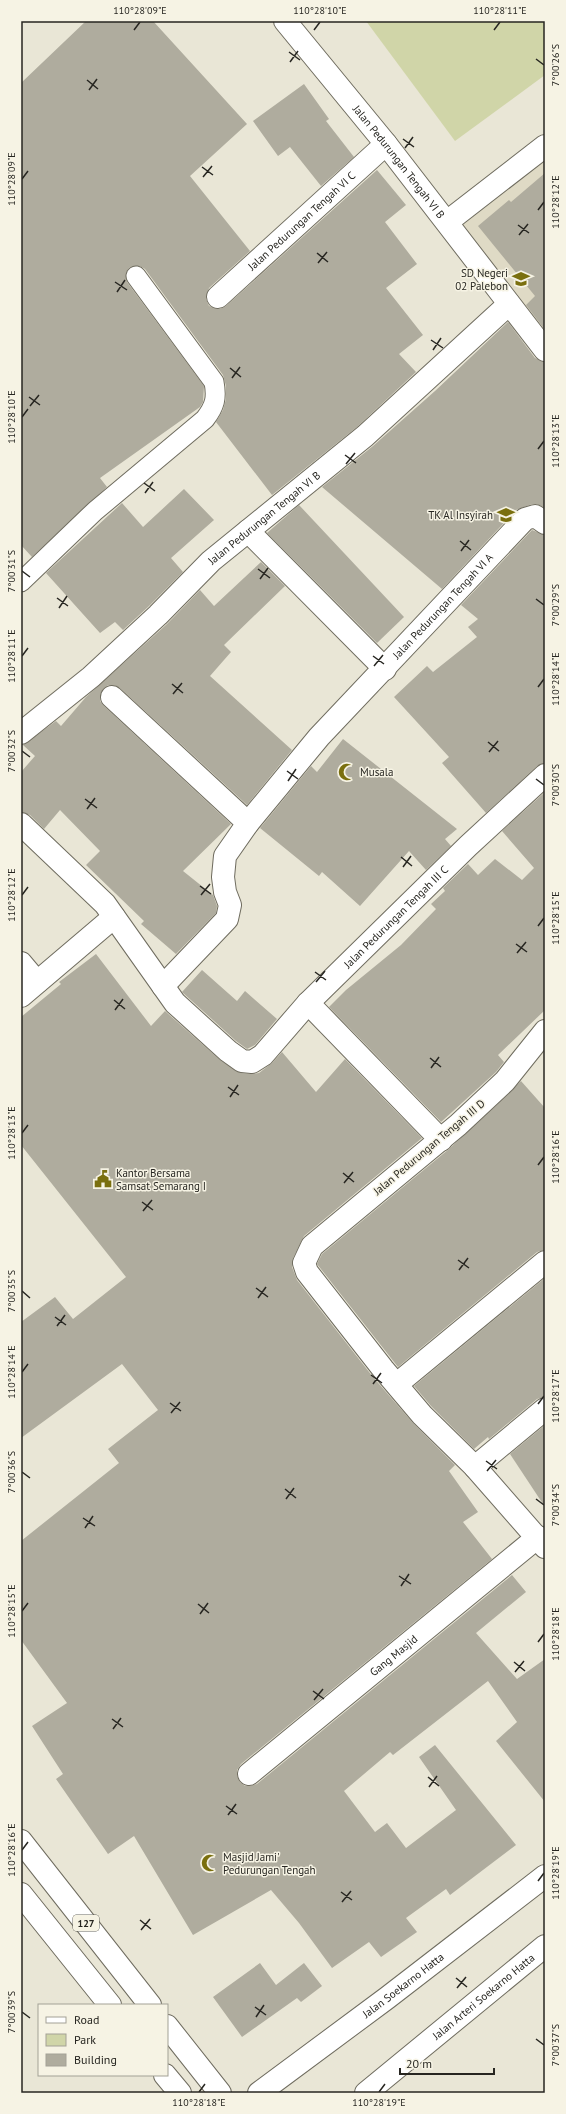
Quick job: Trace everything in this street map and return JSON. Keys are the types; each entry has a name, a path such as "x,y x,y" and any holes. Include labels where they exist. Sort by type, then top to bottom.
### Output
{"street":[{"name":"Jalan Pedurungan Tengah VI B","path":"285,21 386,144 545,350"},
{"name":"Jalan Pedurungan Tengah VI C","path":"218,297 386,144"},
{"path":"447,222 545,146"},
{"name":"Jalan Pedurungan Tengah VI B","path":"21,733 91,677 158,615 211,561 364,436 509,304"},
{"name":"Jalan Pedurungan Tengah VI A","path":"163,986 228,919 230,905 225,892 223,877 225,856 248,823 319,737 385,669 518,526 525,519 540,520"},
{"path":"248,531 385,669"},
{"path":"112,697 248,823"},
{"name":"Jalan Pedurungan Tengah III C","path":"163,986 175,1003 228,1051 242,1061 252,1062 263,1055 308,1003 468,846 545,775"},
{"path":"21,824 105,904 163,986"},
{"path":"21,996 114,916"},
{"path":"21,963 37,982"},
{"path":"308,1003 441,1140"},
{"name":"Jalan Pedurungan Tengah III D","path":"396,1384 307,1272 304,1263 306,1256 312,1246 441,1140 505,1081 545,1031"},
{"path":"541,1542 475,1467 422,1415 396,1384 545,1262"},
{"path":"475,1467 545,1409"},
{"name":"Gang Masjid","path":"249,1774 541,1542"},
{"name":"127","path":"23,1847 149,2004"},
{"name":"Jalan Soekarno Hatta","path":"259,2093 387,1998 545,1876"},
{"path":"21,1894 109,2004"},
{"name":"Jalan Arteri Soekarno Hatta","path":"366,2093 544,1950"},
{"path":"168,2027 220,2093"},
{"path":"166,2076 180,2093"}],"lane":[{"path":"21,582 95,510 205,419 214,407 217,397 214,382 136,276"}],"shaded area":[{"name":"SD Negeri 02 Palebon","path":"545,142 545,338 449,219"}],"green space":[{"path":"366,21 545,21 545,75 455,141"}],"building":[{"path":"86,21 153,21 247,124 190,176 250,251 209,288 206,299 209,306 220,309 226,306 377,170 406,205 385,222 417,264 386,288 423,335 399,354 416,372 357,427 272,495 216,422 223,410 226,399 226,386 223,375 145,269 140,266 130,267 126,272 127,282 204,386 203,402 200,407 100,478 107,487 32,557 21,545 21,83"},
{"path":"304,84 329,119 326,121 354,157 321,186 290,147 278,156 253,121"},
{"path":"545,173 545,330 526,305 535,296 478,226 509,200 511,202"},
{"path":"508,322 535,358 545,362 545,508 537,504 532,504 516,510 442,589 322,487 373,446 435,391"},
{"path":"184,489 214,520 171,558 183,572 149,606 123,630 115,622 100,633 46,573 122,503 143,527"},
{"path":"299,505 404,617 377,643 267,533"},
{"path":"532,530 545,535 545,763 537,766 486,813 442,763 449,757 394,697 427,666 433,672 477,637 468,627 478,619 461,605"},
{"path":"261,562 285,586 224,645 231,652 210,676 292,750 247,805 120,688 114,685 108,685 103,689 100,695 100,701 104,706 231,824 183,871 213,895 217,906 216,913 176,954 141,924 144,921 86,865 100,851 60,810 44,829 30,815 21,812 21,772 35,756 23,745 56,721 61,726 86,697 167,624 200,590 214,606"},
{"path":"343,739 457,829 445,839 451,846 426,870 409,851 360,906 322,872 319,876 260,828 311,766 317,772"},
{"path":"545,792 545,1010 498,1055 504,1062 496,1072 441,1122 329,1007 346,990 401,945 436,909 431,904 445,891 443,888 468,864 478,875 495,859 522,880 534,868 502,831"},
{"path":"96,954 151,1026 165,1011 220,1060 241,1073 259,1073 272,1063 282,1052 316,1092 345,1059 422,1138 304,1236 293,1258 292,1267 297,1280 373,1377 413,1423 455,1465 449,1471 478,1512 463,1522 492,1559 241,1764 237,1770 237,1776 240,1782 245,1786 257,1784 512,1575 526,1592 476,1633 517,1679 545,1659 545,1802 496,1741 517,1722 488,1681 393,1755 390,1752 344,1791 375,1832 387,1823 406,1848 456,1810 419,1757 435,1745 516,1845 450,1895 446,1889 406,1918 417,1932 381,1957 369,1942 332,1968 299,1923 271,1890 193,1935 134,1836 108,1854 56,1779 63,1774 32,1726 67,1703 21,1640 21,1541 119,1463 108,1449 158,1410 122,1364 21,1438 21,1322 55,1297 73,1319 126,1277 21,1145 21,1017 61,984 59,982"},
{"path":"202,970 237,1001 245,991 277,1019 255,1045 247,1049 236,1041 182,992"},
{"path":"521,1081 545,1108 545,1250 537,1252 398,1367 317,1264 322,1254 449,1149"},
{"path":"545,1278 545,1397 537,1399 489,1439 488,1437 474,1449 431,1406 414,1386"},
{"path":"545,1425 545,1507 510,1454"},
{"path":"260,1963 276,1985 304,1963 322,1986 301,2002 297,1998 242,2037 213,1997"}],"place":[{"name":"SD Negeri 02 Palebon","path":"521,279"},
{"name":"TK Al Insyirah","path":"506,515"},
{"name":"Musala","path":"347,772"},
{"name":"Kantor Bersama Samsat Semarang I","path":"103,1179"},
{"name":"Masjid Jami' Pedurungan Tengah","path":"210,1863"}]}
